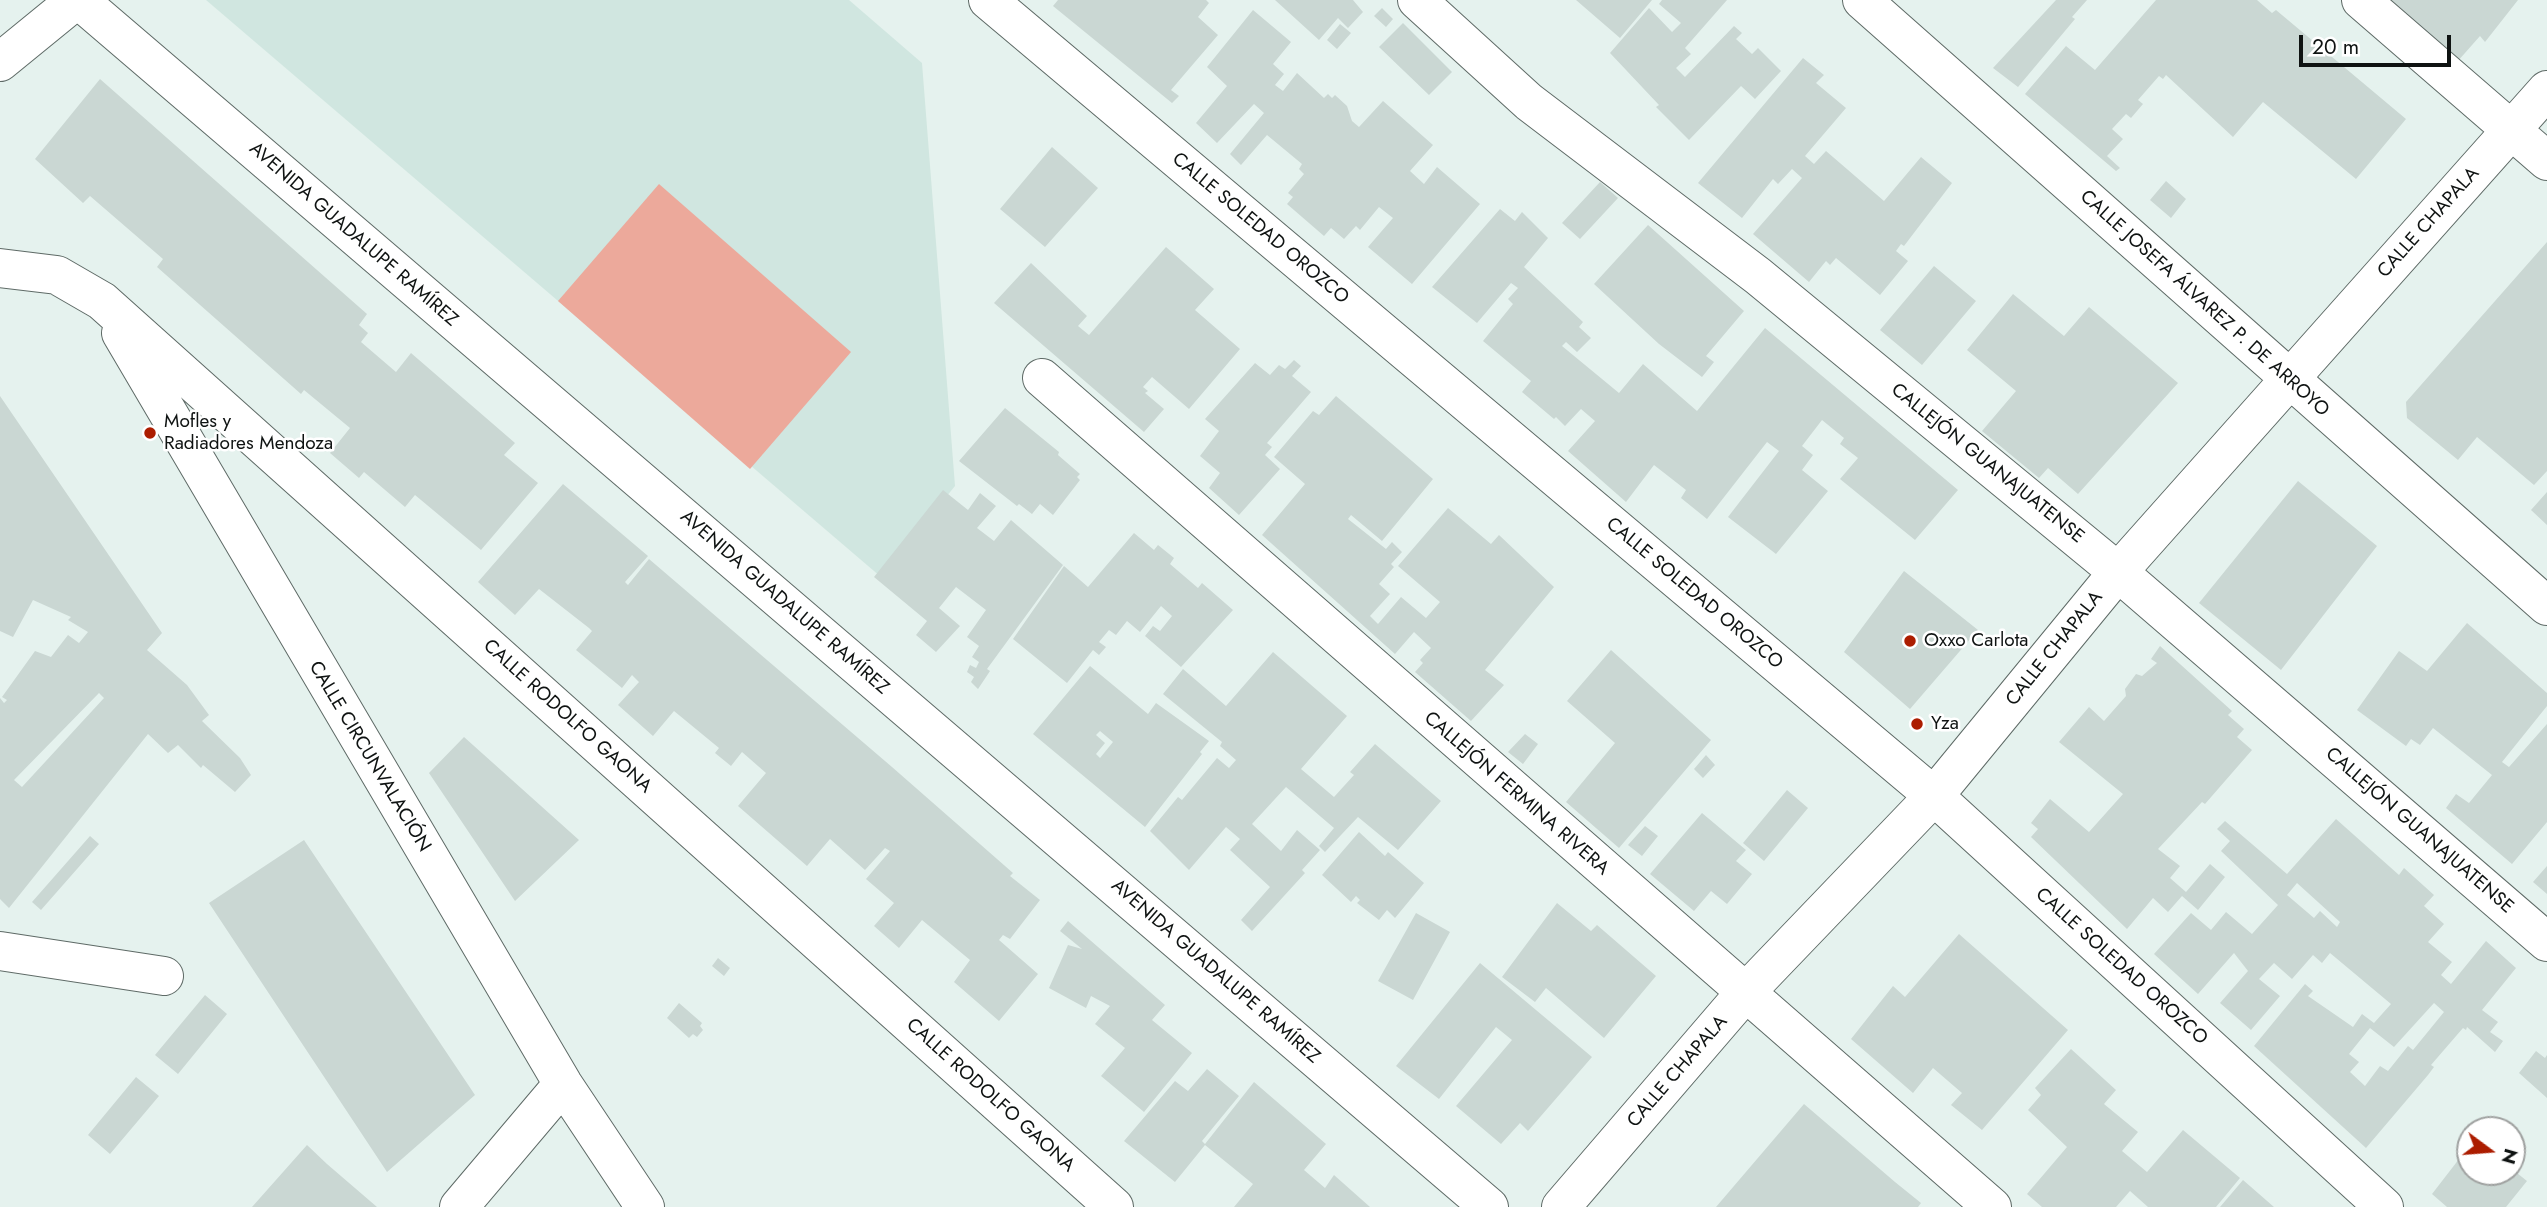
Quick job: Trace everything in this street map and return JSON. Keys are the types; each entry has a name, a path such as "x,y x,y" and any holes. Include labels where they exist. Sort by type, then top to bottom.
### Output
{"street":[{"path":"0,62 78,0"},
{"name":"AVENIDA GUADALUPE RAMÍREZ","path":"78,0 1489,1207"},
{"name":"CALLE SOLEDAD OROZCO","path":"988,0 1934,796 2384,1207"},
{"name":"CALLEJÓN GUANAJUATENSE","path":"1417,0 1528,102 1758,276 2118,572 2547,942"},
{"name":"CALLE JOSEFA ÁLVAREZ P. DE ARROYO","path":"1862,0 2287,379 2547,606"},
{"path":"2361,0 2547,161"},
{"name":"CALLE CHAPALA","path":"1561,1207 1744,994 1934,796 2118,572 2547,90"},
{"name":"CALLE RODOLFO GAONA","path":"0,268 57,275 102,301 1114,1207"},
{"name":"CALLE CIRCUNVALACIÓN","path":"102,301 564,1084 645,1207"},
{"name":"CALLEJÓN FERMINA RIVERA","path":"1042,378 1744,994 1992,1207"},
{"path":"0,951 164,976"},
{"path":"459,1207 564,1084"}],"shaded area":[{"path":"206,0 849,0 922,63 955,486 881,577"},
{"path":"659,184 851,352 750,469 558,301"}],"building":[{"path":"1058,0 1206,0 1209,3 1198,17 1218,35 1171,90 1179,96 1172,103 1053,6"},
{"path":"1275,0 1353,0 1363,12 1348,28 1338,18 1319,40"},
{"path":"1576,0 1652,0 1620,38"},
{"path":"1662,0 1727,0 1685,48 1691,54 1676,68 1685,77 1734,26 1742,33 1736,39 1752,54 1758,48 1781,71 1755,99 1741,86 1689,140 1656,107 1659,105 1610,53 1649,8 1672,32 1681,23 1659,4"},
{"path":"2056,0 2087,0 2072,17 2075,19 2018,87 1993,68"},
{"path":"2156,0 2257,0 2272,13 2276,10 2406,119 2356,179 2263,102 2233,137 2166,75 2163,79 2159,76 2138,100 2143,104 2131,118 2126,114 2112,129 2123,139 2107,156 2120,168 2116,171 2025,94 2066,46 2095,70"},
{"path":"2384,0 2518,0 2485,42 2480,36 2457,62"},
{"path":"1382,8 1393,19 1386,27 1374,16"},
{"path":"1253,10 1291,42 1273,64 1284,74 1275,85 1283,91 1297,73 1324,98 1328,94 1332,98 1335,95 1347,106 1352,121 1359,127 1383,101 1433,145 1410,171 1424,184 1437,167 1480,204 1412,284 1368,247 1393,218 1379,207 1360,230 1356,226 1344,239 1331,228 1324,236 1287,204 1293,197 1288,193 1304,174 1299,169 1302,164 1267,135 1241,165 1230,154 1264,113 1254,104 1217,143 1196,123 1227,86 1207,67"},
{"path":"1403,23 1452,72 1429,95 1379,47"},
{"path":"1340,24 1351,33 1337,49 1327,40"},
{"path":"1803,58 1824,75 1816,83 1846,108 1805,156 1814,164 1826,151 1884,201 1921,157 1952,183 1904,246 1901,244 1896,251 1908,261 1880,295 1836,258 1830,265 1826,261 1809,282 1753,234 1802,178 1792,169 1778,184 1773,179 1742,218 1698,183"},
{"path":"100,79 367,314 359,325 368,333 361,342 396,372 411,353 515,443 504,455 538,483 481,550 415,495 405,507 364,472 359,478 330,453 350,428 304,390 301,394 157,267 163,259 90,196 83,203 35,159"},
{"path":"1052,147 1098,188 1045,247 1000,209"},
{"path":"2166,181 2186,199 2171,218 2150,200"},
{"path":"1600,182 1618,198 1580,239 1562,223"},
{"path":"1500,209 1515,221 1522,212 1548,238 1524,267 1583,322 1579,327 1591,338 1577,352 1566,342 1562,346 1619,393 1643,364 1697,411 1765,328 1958,490 1915,540 1840,479 1858,458 1840,444 1844,438 1822,420 1802,446 1813,455 1802,470 1828,491 1776,554 1728,517 1779,451 1767,442 1707,519 1681,498 1686,490 1654,465 1626,502 1568,451 1595,421 1581,409 1565,426 1556,417 1554,419 1522,392 1531,381 1483,341 1513,304 1508,299 1518,288 1511,283 1477,323 1432,287"},
{"path":"1648,225 1744,311 1706,356 1714,362 1702,377 1659,344 1594,284"},
{"path":"2547,242 2547,471 2534,485 2477,437 2458,460 2407,418 2406,402"},
{"path":"1166,247 1214,289 1195,310 1240,349 1189,409 1152,377 1143,387 1148,391 1145,393 1164,409 1144,432 994,303 1031,263 1087,316 1078,326 1089,335"},
{"path":"1934,266 1976,301 1922,365 1880,330"},
{"path":"2013,294 2064,336 2089,307 2178,383 2078,494 2048,468 2039,478 1982,431 2016,391 1967,350"},
{"path":"1294,360 1301,366 1292,376 1311,392 1267,443 1272,447 1265,455 1280,469 1239,515 1209,488 1220,473 1200,456 1219,431 1205,419 1255,363 1270,375 1279,365 1285,369"},
{"path":"0,396 162,633 147,650 187,685 209,715 202,721 240,758 251,775 235,792 203,765 201,768 178,745 168,753 148,734 9,908 0,899 0,698 4,703 7,700 2,697 35,651 51,657 68,635 79,643 88,632 68,620 71,617 33,600 13,637 0,631","holes":["99,693 104,698 22,787 14,780"]},
{"path":"1336,396 1433,479 1382,541 1351,515 1348,519 1386,549 1392,542 1402,552 1391,564 1394,567 1379,584 1390,594 1370,616 1378,624 1401,597 1426,618 1440,602 1398,566 1448,508 1491,544 1499,535 1554,587 1485,670 1504,685 1471,721 1415,672 1423,663 1420,660 1431,648 1414,632 1395,654 1262,535 1305,484 1274,457 1313,411 1319,415"},
{"path":"1005,408 1059,452 1058,455 1080,474 1077,477 1080,480 1053,515 1040,504 1032,514 1019,504 1017,506 959,461"},
{"path":"2298,481 2377,546 2281,670 2199,603"},
{"path":"563,484 648,556 625,582 628,585 649,559 892,767 1013,873 1010,876 1040,900 1010,939 1003,935 999,940 1038,974 999,1021 954,982 970,960 922,920 899,948 874,926 894,903 866,879 890,851 885,848 865,870 830,839 807,866 738,806 766,773 742,752 731,766 715,753 719,748 674,711 653,736 618,705 639,682 632,675 622,688 576,650 592,631 589,628 539,589 515,615 478,582"},
{"path":"943,490 968,510 980,493 996,506 977,528 994,541 1011,520 1063,565 987,669 990,671 978,689 971,682 974,677 967,672 970,665 976,668 979,662 972,657 979,646 967,637 986,610 956,587 939,608 960,626 936,652 916,635 927,621 874,577"},
{"path":"2547,492 2547,525 2531,510"},
{"path":"1134,533 1154,550 1158,545 1174,558 1170,564 1198,588 1202,583 1233,610 1181,667 1145,636 1153,626 1160,631 1172,616 1161,606 1140,632 1127,621 1116,635 1109,630 1099,642 1106,647 1099,655 1093,650 1067,683 1013,639 1064,566 1088,587"},
{"name":"Oxxo Carlota","path":"1904,571 1978,630 1910,709 1844,652"},
{"path":"2467,623 2547,693 2547,706 2502,762 2509,767 2547,724 2547,822 2512,864 2446,808 2456,794 2469,803 2492,775 2433,728 2420,745 2411,739 2406,746 2357,710 2399,651 2427,671"},
{"path":"2160,646 2232,711 2228,715 2244,729 2237,737 2252,750 2205,804 2202,802 2158,849 2180,866 2170,878 2186,892 2210,864 2225,877 2198,910 2182,896 2168,912 2153,898 2127,929 2031,837 2038,829 2031,823 2050,799 2089,832 2123,794 2059,742 2089,707 2104,721 2126,696 2125,689 2136,674 2142,676 2157,663 2151,659"},
{"path":"1611,650 1711,740 1619,848 1566,802 1615,743 1567,701"},
{"path":"1273,652 1347,716 1301,769 1334,797 1354,775 1350,772 1375,744 1441,801 1398,850 1358,817 1325,852 1319,846 1334,828 1286,787 1252,824 1281,851 1297,830 1320,850 1302,870 1305,873 1252,931 1241,920 1270,887 1230,850 1240,839 1226,827 1189,870 1150,831 1178,797 1182,800 1217,758 1229,768 1236,760 1220,746 1222,742 1163,694 1183,669 1226,706"},
{"path":"1090,666 1148,714 1156,703 1209,741 1200,752 1202,754 1145,827 1033,734","holes":["1100,731 1113,742 1100,758 1096,754 1105,743 1096,735"]},
{"path":"1525,734 1538,744 1523,764 1508,752"},
{"path":"464,737 579,840 515,901 429,773"},
{"path":"1706,755 1715,765 1703,778 1694,769"},
{"path":"1787,790 1808,808 1764,861 1743,843"},
{"path":"1702,813 1746,850 1736,861 1752,874 1727,904 1711,891 1694,911 1650,874"},
{"path":"2336,819 2399,875 2404,868 2434,895 2424,906 2444,924 2428,942 2452,962 2441,975 2451,984 2486,941 2516,968 2482,1010 2498,1022 2490,1032 2503,1041 2495,1052 2467,1027 2466,1030 2463,1028 2431,1065 2434,1067 2428,1075 2366,1148 2254,1046 2305,984 2313,991 2308,996 2353,1027 2362,1014 2374,1023 2391,1004 2330,953 2322,963 2313,955 2292,979 2274,963 2259,979 2280,996 2251,1030 2220,1003 2248,971 2234,953 2198,994 2154,954 2191,913 2211,930 2226,912 2252,934 2278,905 2221,851 2230,841 2217,829 2225,821 2287,874","holes":["2297,883 2340,922 2337,927 2320,911 2314,918 2287,895","2434,1003 2444,1012 2413,1050 2408,1046 2388,1071 2380,1066 2365,1086 2350,1072 2359,1062 2349,1054 2370,1028 2394,1047"]},
{"path":"1645,826 1658,836 1642,856 1628,845"},
{"path":"1359,832 1385,856 1388,852 1424,883 1395,918 1387,910 1379,920 1357,903 1360,900 1356,896 1351,902 1322,875"},
{"path":"90,836 99,844 41,910 32,902"},
{"path":"304,840 475,1095 387,1172 209,903"},
{"path":"2547,866 2547,894 2533,882"},
{"path":"1557,903 1591,931 1597,925 1656,976 1604,1038 1546,988 1535,1002 1502,977"},
{"path":"1416,913 1450,932 1413,1000 1378,981"},
{"path":"1068,921 1165,1005 1152,1020 1192,1053 1144,1112 1101,1076 1125,1048 1095,1024 1110,1006 1091,996 1086,1008 1049,988 1068,945 1082,949 1060,931"},
{"path":"1959,934 2068,1030 1982,1130 1951,1105 1962,1093 1933,1068 1913,1093 1851,1039 1893,986 1905,997"},
{"path":"718,958 730,968 724,976 712,966"},
{"path":"1480,963 1592,1057 1528,1131 1520,1123 1501,1144 1456,1106 1512,1040 1496,1027 1439,1099 1396,1066"},
{"path":"205,995 227,1014 178,1074 155,1055"},
{"path":"679,1003 702,1023 700,1026 703,1030 697,1037 693,1034 689,1038 667,1018"},
{"path":"2071,1049 2116,1090 2104,1104 2138,1132 2122,1151 2147,1172 2183,1130 2240,1178 2216,1207 2148,1207 2130,1191 2116,1207 2042,1207 2027,1194 2067,1147 2028,1110 2041,1095 2035,1088"},
{"path":"2536,1051 2545,1058 2547,1055 2547,1098 2519,1073"},
{"path":"1207,1069 1239,1096 1202,1141 1205,1144 1254,1082 1326,1144 1304,1170 1325,1188 1334,1175 1370,1207 1234,1207 1253,1184 1205,1145 1175,1182 1124,1141 1175,1081 1188,1091"},
{"path":"136,1077 159,1096 110,1154 88,1135"},
{"path":"1804,1104 1921,1203 1918,1207 1716,1207"},
{"path":"307,1145 327,1164 377,1207 252,1207"},
{"path":"2456,1163 2456,1186 2523,1186 2506,1207 2447,1207 2432,1194"},
{"path":"2243,1180 2274,1207 2220,1207"}],"place":[{"name":"Mofles y Radiadores Mendoza","path":"150,433"},
{"name":"Oxxo Carlota","path":"1910,641"},
{"name":"Yza","path":"1917,724"}]}
